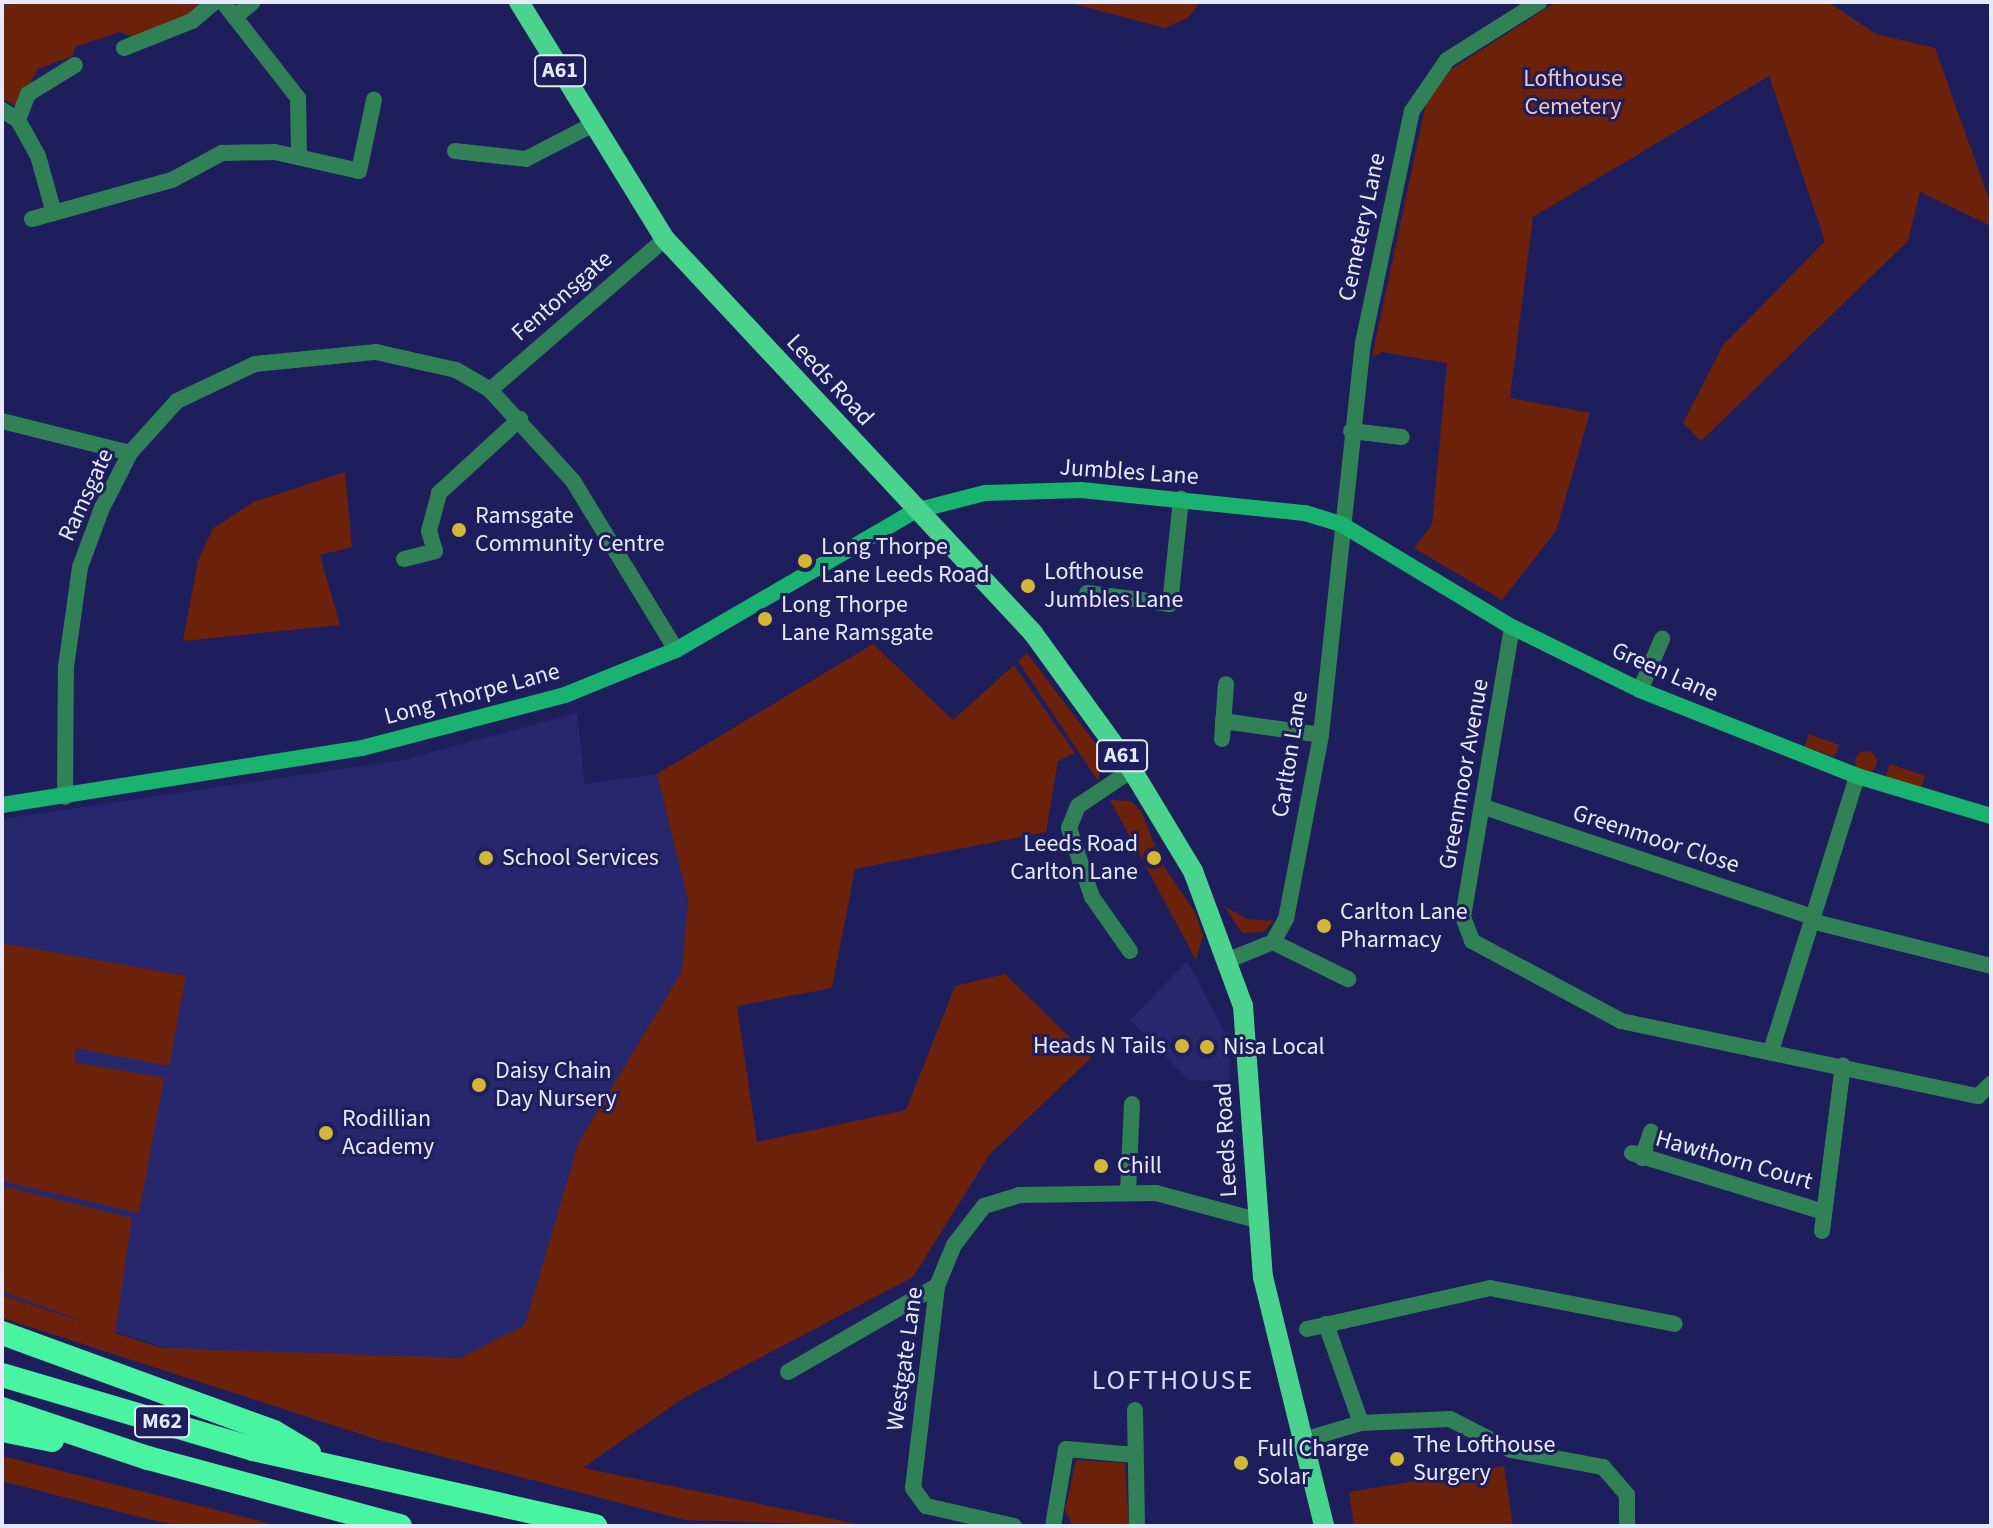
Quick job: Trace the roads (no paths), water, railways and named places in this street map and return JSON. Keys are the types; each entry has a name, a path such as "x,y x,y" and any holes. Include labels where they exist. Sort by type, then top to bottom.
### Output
{"highway":[{"path":"2,1333 274,1432 324,1462"},
{"name":"M62","path":"2,1375 253,1449 324,1462 595,1526"},
{"name":"M62","path":"2,1409 148,1458 400,1526"},
{"name":"M62","path":"2,1430 148,1458"}],"main road":[{"name":"Leeds Road","path":"519,2 590,126 665,239 915,511 1033,633 1132,770 1193,871 1231,959 1249,1045 1256,1220 1277,1353 1324,1526"},
{"name":"Jumbles Lane","path":"915,511 1012,491 1181,499 1341,524"},
{"name":"Long Thorpe Lane","path":"2,805 362,748 565,695 676,650 915,511"},
{"name":"Green Lane","path":"1341,524 1512,627 1640,690 1857,776 1991,816"}],"street":[{"path":"124,48 192,21 215,2"},
{"path":"223,2 298,98 299,156"},
{"path":"235,17 253,2"},
{"name":"Cemetery Lane","path":"1341,524 1351,431 1412,111 1447,60 1539,2"},
{"path":"18,120 28,94 75,65"},
{"path":"32,219 172,180 222,153 299,156 359,171 374,100"},
{"path":"2,110 18,120 54,213"},
{"path":"455,151 526,159 590,126"},
{"name":"Fentonsgate","path":"490,390 665,239"},
{"name":"Ramsgate","path":"65,797 66,667 80,567 130,453 177,401 213,379 295,355 419,358 490,390 520,419 573,481 676,650"},
{"path":"404,559 435,551 429,531 439,493 520,419"},
{"path":"2,421 130,453"},
{"path":"1351,431 1402,437"},
{"path":"1087,593 1170,604 1181,499"},
{"name":"Carlton Lane","path":"1273,942 1286,919 1321,735 1341,524"},
{"name":"Greenmoor Avenue","path":"1512,627 1463,917 1472,941 1621,1021 1843,1065 1978,1096 1991,1084"},
{"path":"1640,690 1662,639"},
{"path":"1222,739 1226,684"},
{"path":"1223,721 1321,735"},
{"path":"1130,951 1098,908 1069,828 1078,806 1132,770"},
{"path":"1771,1051 1857,776"},
{"name":"Greenmoor Close","path":"1484,807 1812,919 1991,966"},
{"path":"1231,959 1273,942 1348,979"},
{"path":"1822,1231 1843,1065"},
{"path":"1132,1104 1128,1192 1256,1220"},
{"name":"Hawthorn Court","path":"1651,1132 1637,1156 1824,1212"},
{"name":"Westgate Lane","path":"1014,1526 926,1506 913,1483 937,1286 954,1245 984,1206 1019,1195 1128,1192"},
{"path":"788,1372 937,1286"},
{"path":"1307,1329 1490,1288 1675,1324"},
{"path":"1649,1336 1651,1319"},
{"path":"1326,1324 1361,1423"},
{"path":"1135,1410 1137,1526"},
{"path":"1300,1441 1361,1423 1450,1419 1511,1450 1603,1467 1627,1495 1627,1526"},
{"path":"1053,1526 1066,1449 1136,1455"}],"place":[{"name":"Ramsgate Community Centre","path":"459,530"},
{"name":"Long Thorpe Lane Leeds Road","path":"805,561"},
{"name":"Lofthouse Jumbles Lane","path":"1028,586"},
{"name":"Long Thorpe Lane Ramsgate","path":"765,619"},
{"name":"School Services","path":"486,858"},
{"name":"Leeds Road Carlton Lane","path":"1154,858"},
{"name":"Carlton Lane Pharmacy","path":"1324,926"},
{"name":"Heads N Tails","path":"1182,1046"},
{"name":"Nisa Local","path":"1207,1047"},
{"name":"Daisy Chain Day Nursery","path":"479,1085"},
{"name":"Rodillian Academy","path":"326,1133"},
{"name":"Chill","path":"1101,1166"},
{"name":"The Lofthouse Surgery","path":"1397,1459"},
{"name":"Full Charge Solar","path":"1241,1463"}],"district":[{"name":"LOFTHOUSE","path":"1173,1380"}],"park label":[{"name":"Lofthouse Cemetery","path":"1573,93"}]}
